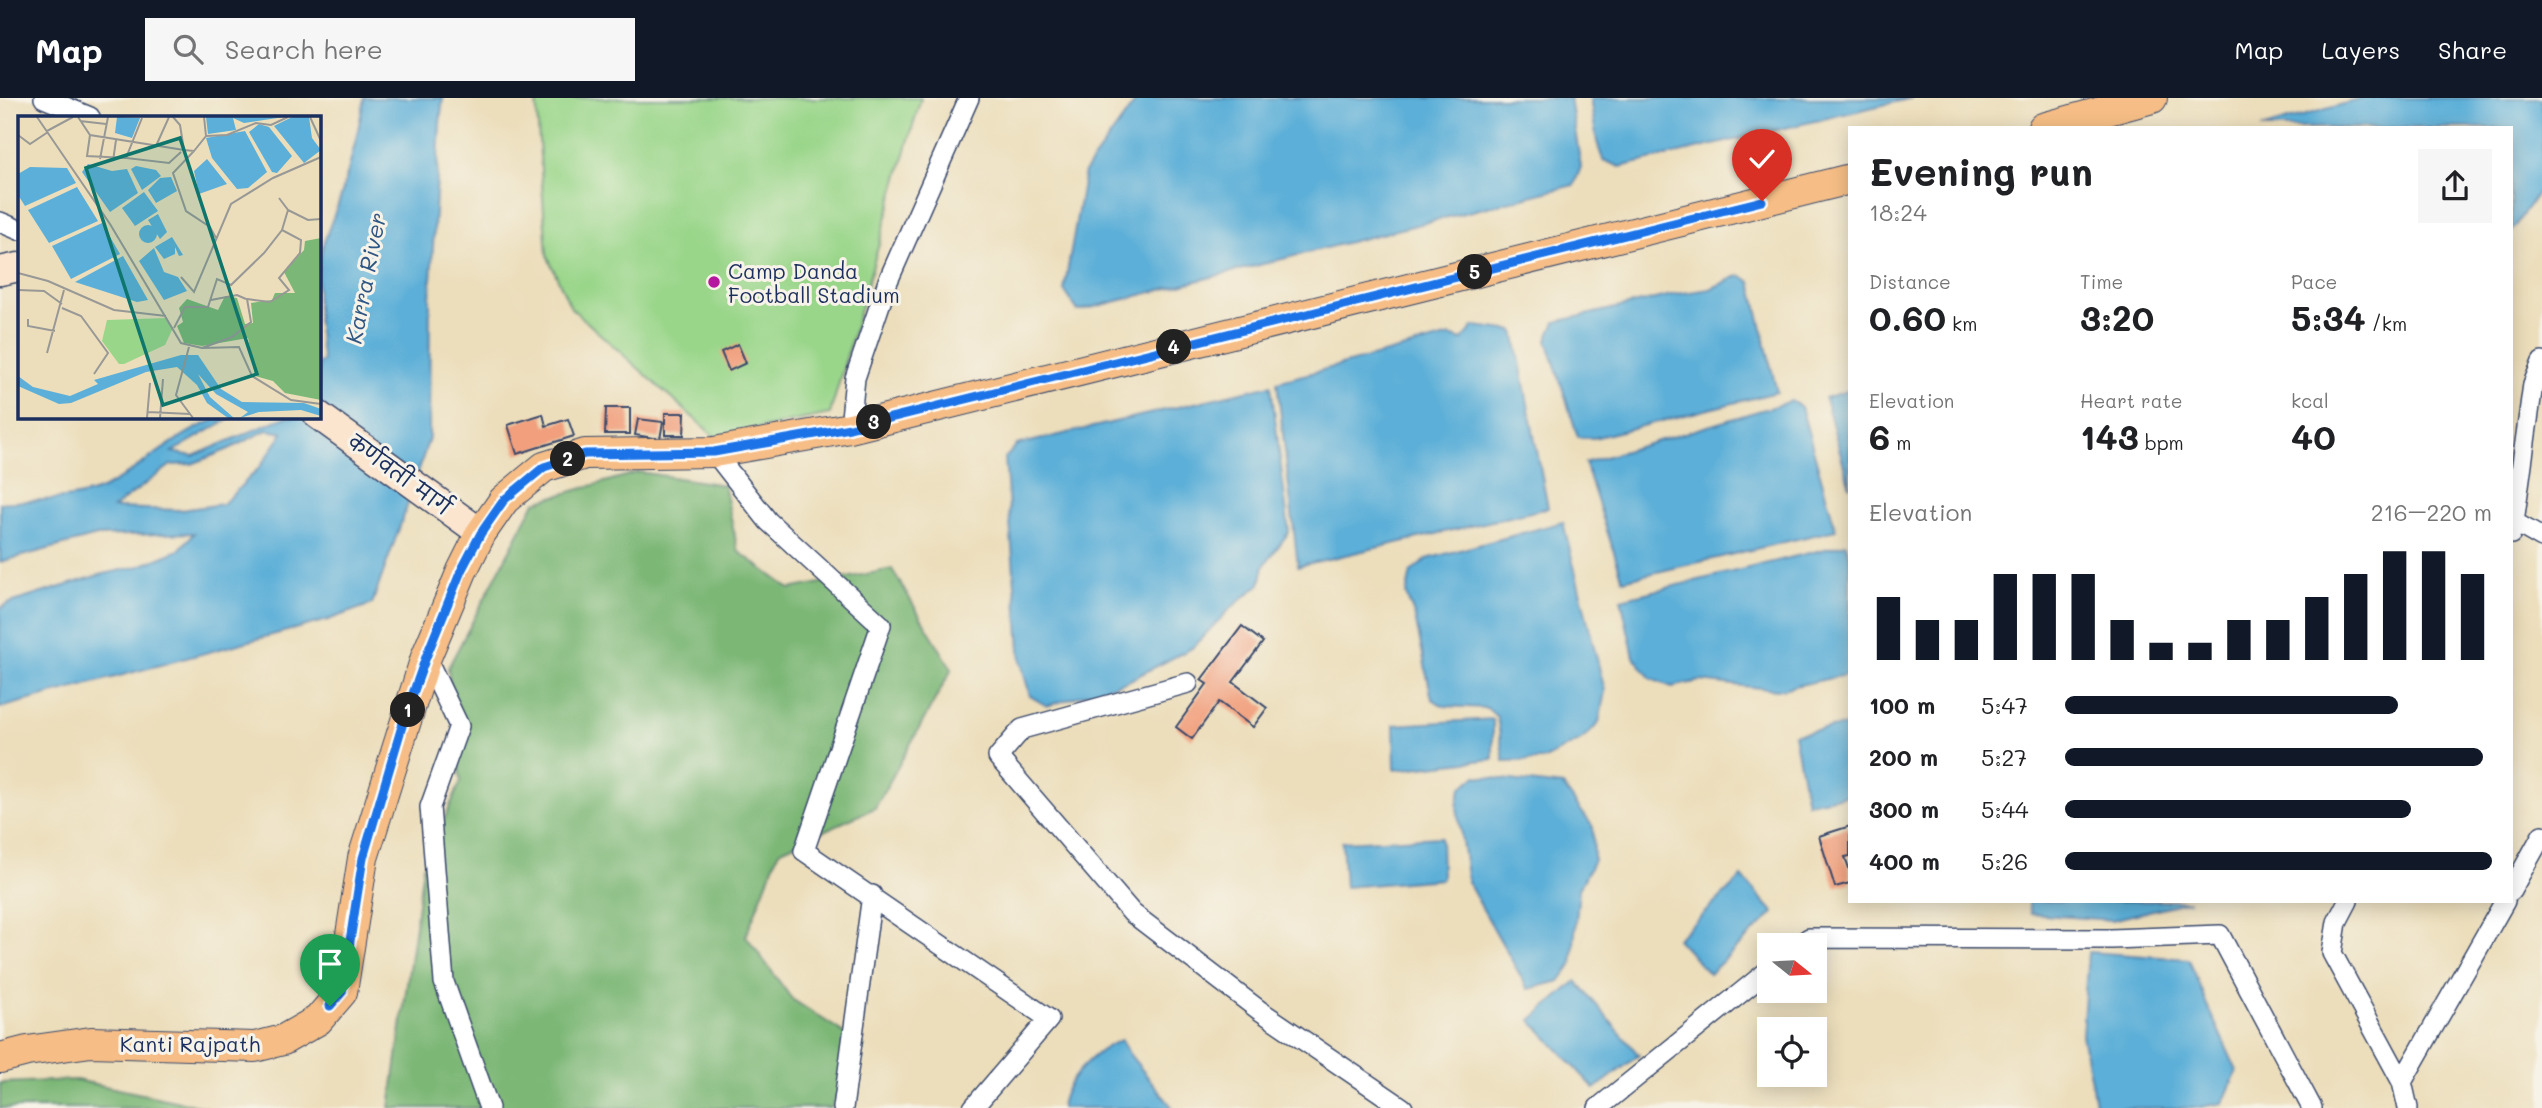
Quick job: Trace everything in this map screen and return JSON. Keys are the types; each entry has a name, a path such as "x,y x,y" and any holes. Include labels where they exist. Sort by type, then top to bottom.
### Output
{"main road":[{"path":"2050,126 2152,98"},
{"name":"Kanti Rajpath","path":"0,1058 27,1051 91,1042 255,1047 283,1040 318,1020 342,992 363,858 426,657 461,571 481,533 504,500 544,467 585,454 714,452 850,428 1848,179"},
{"path":"0,271 18,267"},
{"name":"कर्णवती मार्ग","path":"320,416 481,533"}],"street":[{"path":"44,98 88,116"},
{"path":"850,428 855,378 888,281 969,98"},
{"path":"0,222 18,230"},
{"path":"2513,522 2542,362"},
{"path":"714,452 768,521 881,625 804,851 872,895 1049,1019 973,1108"},
{"path":"2513,528 2542,538"},
{"path":"426,657 459,726 430,807 444,982 489,1108"},
{"path":"1188,683 1022,729 998,757 1132,913 1259,1010 1403,1108"},
{"path":"2513,888 2537,857 2542,835"},
{"path":"843,1108 872,895"},
{"path":"2347,903 2337,922 2332,953 2402,1082 2408,1108"},
{"path":"2402,1082 2504,903"},
{"path":"1827,938 2111,939 2220,935 2312,1108"},
{"path":"1598,1108 1757,980"}],"green space":[{"name":"Camp Danda Football Stadium","path":"536,98 921,98 830,414 715,437 571,308 547,255"},
{"path":"639,472 724,485 738,551 790,589 892,569 952,669 875,808 779,851 746,936 792,999 864,1046 831,1108 390,1108 423,867 461,781 448,668 535,502"},
{"path":"76,1080 208,1108 0,1108 0,1083"}],"water":[{"name":"Karra River","path":"364,98 443,98 430,300 429,438 372,604 328,620 0,708 0,609 7,604 99,575 140,566 179,550 194,533 97,536 0,562 0,503 95,492 120,479 185,434 218,419 230,418 172,452 193,456 283,418 320,418 320,362 323,361 320,342 320,260 325,238 340,201","holes":["267,430 283,433 259,468 223,504 181,510 113,508 171,465 192,464"]},
{"path":"1138,98 1570,98 1581,167 1574,185 1078,311 1064,290 1085,171"},
{"path":"1590,98 1912,98 1620,167 1603,160 1597,142"},
{"path":"2364,98 2542,98 2542,186 2513,229 2513,126 2268,126"},
{"path":"1740,275 1751,282 1777,392 1594,438 1578,437 1547,340 1555,322 1676,294 1710,289"},
{"path":"1474,326 1514,331 1548,508 1298,566 1277,382 1450,336 1462,340"},
{"path":"1271,385 1289,532 1264,566 1260,584 1231,608 1192,648 1128,681 1047,706 1030,696 1021,662 1005,458 1017,445"},
{"path":"1848,391 1848,480 1825,398"},
{"path":"1791,401 1801,407 1836,530 1623,580 1585,463"},
{"path":"1563,522 1605,691 1599,723 1583,739 1543,760 1504,761 1497,717 1487,708 1444,706 1432,699 1415,617 1406,595 1411,572 1427,559"},
{"path":"1846,544 1848,674 1777,690 1700,681 1672,687 1651,679 1634,657 1621,599"},
{"path":"1493,719 1493,759 1395,770 1394,725"},
{"path":"1848,725 1848,795 1807,803 1794,734"},
{"path":"1476,776 1563,786 1593,827 1594,860 1579,889 1572,965 1560,981 1528,989 1468,883 1457,806 1461,788"},
{"path":"1441,837 1442,879 1345,887 1342,842"},
{"path":"1742,877 1774,913 1709,974 1677,939"},
{"path":"2028,903 2182,903 2112,920 2031,914"},
{"path":"2088,952 2189,959 2237,1071 2223,1103 2194,1108 2096,1108 2082,1035"},
{"path":"1576,981 1639,1055 1595,1089 1531,1020"},
{"path":"1121,1040 1173,1108 1061,1108 1068,1087 1082,1067 1101,1051"}],"building":[{"path":"738,344 746,363 729,371 721,352"},
{"path":"606,408 630,408 630,434 605,434"},
{"path":"665,413 685,413 684,435 665,435"},
{"path":"543,414 546,426 568,419 574,436 517,454 508,425"},
{"path":"638,419 663,422 660,439 635,435"},
{"path":"1242,626 1263,642 1233,682 1267,708 1253,727 1219,702 1192,739 1176,727 1207,684 1201,680"},
{"path":"1848,827 1848,856 1845,857 1848,884 1835,887 1819,836"}],"place":[{"name":"Camp Danda Football Stadium","path":"714,282"}],"route":[{"path":"330,1006 342,992 363,858 405,716 426,657 461,571 481,533 504,500 544,467 585,454 714,452 850,428 1762,201"}]}
